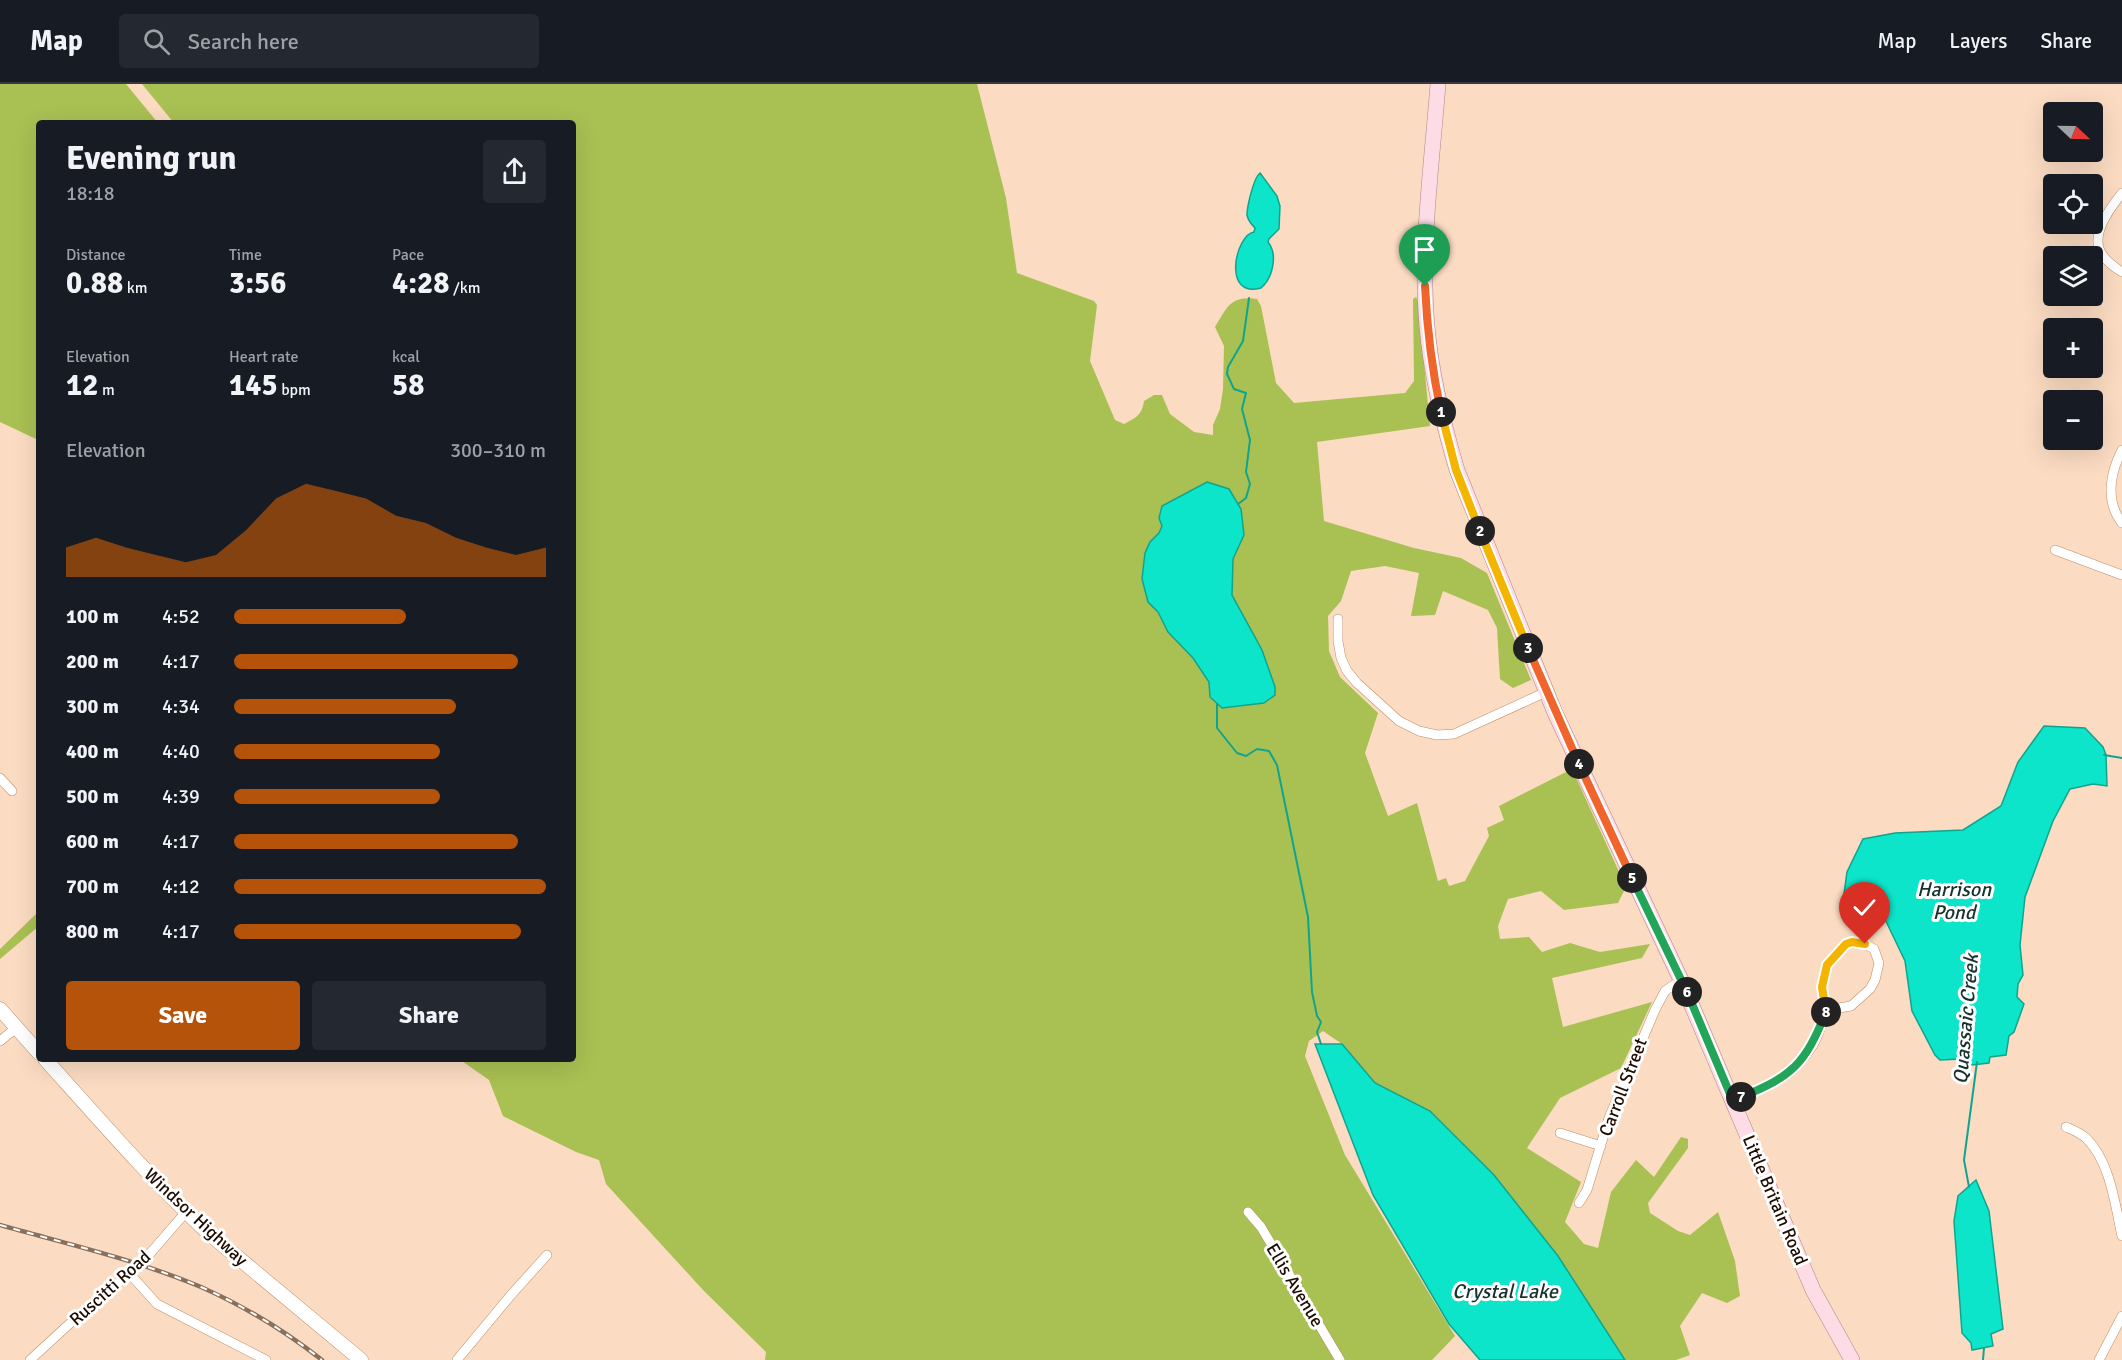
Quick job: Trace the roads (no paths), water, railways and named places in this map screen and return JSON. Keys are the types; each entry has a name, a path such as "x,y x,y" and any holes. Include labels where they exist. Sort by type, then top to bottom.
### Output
{"main road":[{"name":"Little Britain Road","path":"1438,84 1426,242 1425,286 1433,375 1456,470 1546,692 1681,980 1813,1290 1852,1360"},
{"path":"0,1009 36,1050"},
{"name":"Windsor Highway","path":"48,1062 152,1178 186,1212 361,1360"}],"street":[{"path":"2122,193 2111,206 2100,230 2098,241 2100,252 2108,262 2122,272"},
{"path":"2122,450 2117,460 2110,494 2112,505 2122,523"},
{"path":"2055,550 2122,575"},
{"path":"1338,619 1338,641 1341,658 1347,671 1399,721 1419,731 1437,735 1454,734 1546,692"},
{"path":"0,778 12,791"},
{"path":"1733,1101 1767,1087 1787,1074 1804,1058 1814,1044 1827,1010 1822,997 1822,987 1827,965 1846,944 1858,943 1874,949 1879,963 1870,989 1851,1006 1827,1010"},
{"name":"Carroll Street","path":"1579,1203 1587,1190 1609,1118 1655,1010 1665,991 1681,980"},
{"path":"0,1041 16,1028"},
{"path":"2066,1127 2087,1139 2097,1154 2110,1183 2122,1236"},
{"path":"1560,1132 1601,1146"},
{"name":"Ruscitti Road","path":"30,1360 78,1316 140,1265 186,1212"},
{"name":"Ellis Avenue","path":"1248,1212 1261,1227 1340,1360"},
{"path":"457,1360 547,1256"},
{"path":"129,1273 157,1304 266,1360"},
{"path":"2099,1360 2122,1316"}],"water":[{"path":"1260,173 1277,196 1280,206 1279,229 1268,242 1273,253 1273,266 1269,278 1261,288 1249,289 1241,284 1237,276 1236,265 1242,244 1247,236 1254,232 1255,228 1248,219 1247,211 1253,186"},
{"path":"1207,482 1229,489 1241,509 1244,535 1233,559 1232,595 1262,650 1275,687 1275,695 1264,703 1222,708 1210,697 1209,682 1193,658 1168,632 1158,612 1148,602 1142,579 1145,553 1162,526 1159,518 1162,506"},
{"name":"Harrison Pond","path":"2044,726 2085,728 2103,747 2106,755 2107,786 2093,784 2070,789 2053,821 2025,897 2020,945 2023,975 2018,984 2017,997 2024,1004 2014,1032 2009,1036 2006,1055 1990,1057 1989,1063 1963,1066 1961,1059 1940,1060 1935,1055 1912,1011 1905,961 1882,913 1858,896 1844,894 1847,872 1863,839 1895,833 1963,830 2001,806 2018,762"},
{"name":"Crystal Lake","path":"1315,1044 1342,1044 1375,1083 1430,1111 1494,1175 1558,1256 1625,1360 1480,1360 1449,1324 1373,1195"},
{"path":"1976,1180 1989,1211 2003,1329 1991,1334 1993,1346 1972,1350 1971,1343 1962,1333 1954,1221 1958,1196"}],"waterway":[{"path":"1238,504 1246,498 1250,484 1246,472 1250,440 1242,409 1246,393 1234,389 1227,374 1228,367 1243,341 1249,298"},
{"path":"1217,704 1217,728 1237,753 1246,756 1257,749 1269,751 1277,765 1308,917 1312,992 1317,1016 1321,1022 1317,1032 1321,1044"},
{"name":"Quassaic Creek","path":"2104,755 2122,758"},
{"name":"Quassaic Creek","path":"1969,1187 1964,1160 1977,1062"},
{"name":"Quassaic Creek","path":"1983,1360 1984,1348"}],"railway":[{"path":"0,1225 127,1261 201,1287 264,1320 322,1360"}]}
